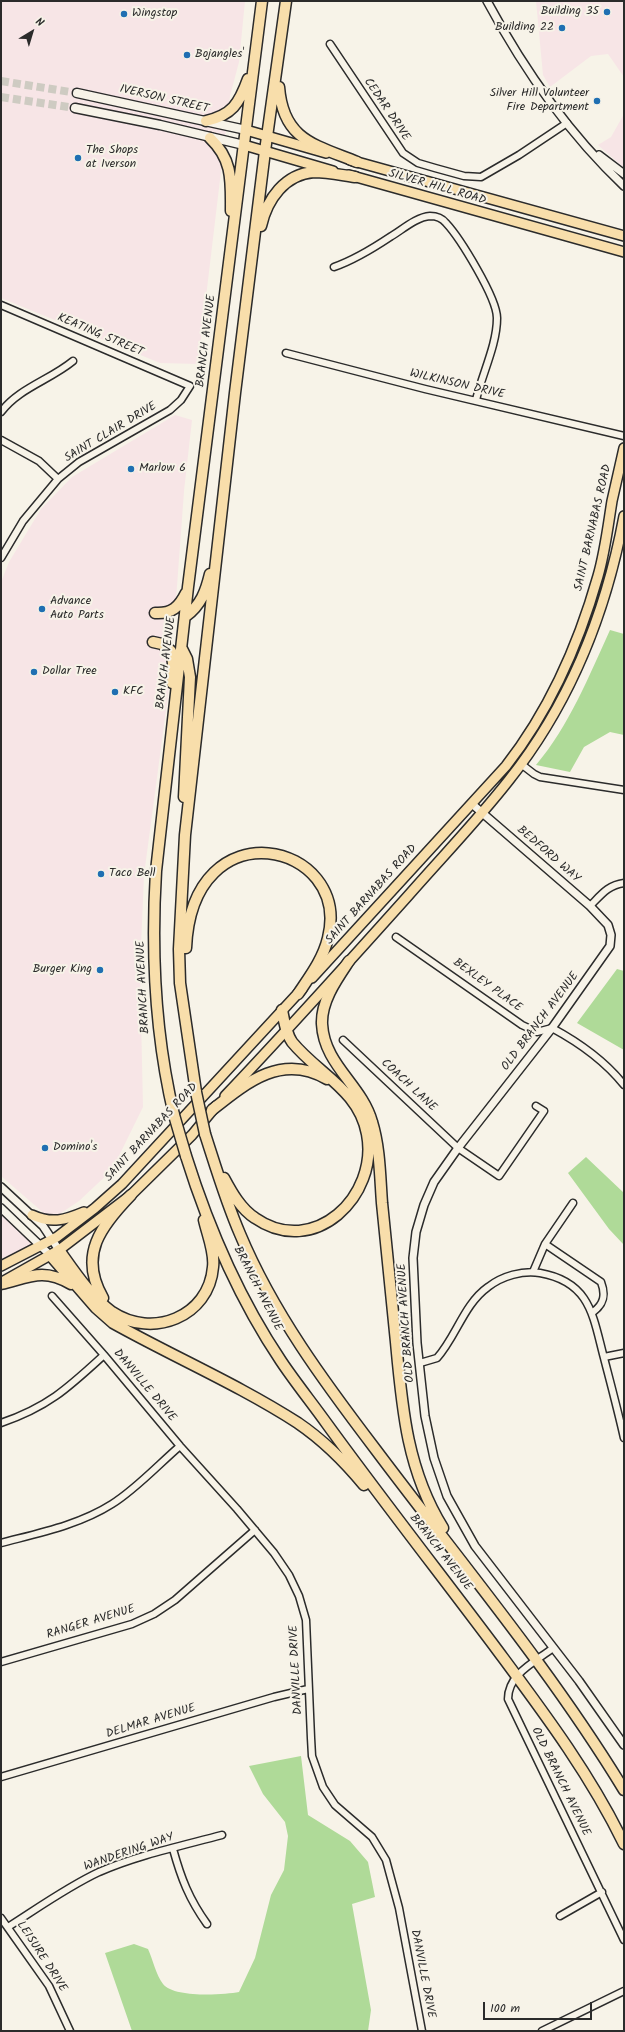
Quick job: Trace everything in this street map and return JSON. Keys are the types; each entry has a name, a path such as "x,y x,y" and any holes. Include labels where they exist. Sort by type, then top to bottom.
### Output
{"highway":[{"name":"BRANCH AVENUE","path":"262,1 188,587 186,616 156,871 154,936 155,981 164,1073 174,1115 193,1177 226,1259 263,1331 281,1360 417,1545 516,1676 592,1782 610,1813 624,1844"},
{"name":"BRANCH AVENUE","path":"286,1 265,151 185,835 179,949 180,983 196,1092 212,1155 240,1235 290,1327 351,1418 468,1569 581,1721 624,1790"},
{"path":"206,121 217,119 233,109 244,92 255,60"},
{"path":"277,71 283,113 291,126 301,137 313,144 357,162"},
{"path":"210,138 220,147 228,162 231,191 232,246"},
{"path":"250,277 263,216 273,196 280,187 296,177 312,172 354,177"},
{"path":"186,616 199,604 205,592 220,530"},
{"path":"155,612 169,612 175,610 181,603 188,587"},
{"path":"153,642 162,644 171,651 173,663 170,745"},
{"path":"182,649 187,659 190,677 184,778 185,835"},
{"path":"185,1014 188,998 187,935 194,905 205,885 220,867 240,856 251,853 262,852 288,858 310,873 325,894 330,911 329,937 323,956 298,994"},
{"path":"349,961 330,992 322,1023 324,1036 332,1058 364,1102 372,1121 376,1136 401,1396 409,1448 419,1480 434,1514 468,1569"},
{"path":"212,1155 234,1196 243,1208 270,1226 291,1231 326,1224 340,1214 355,1196 367,1167 369,1150 367,1133 361,1115 353,1100 344,1090 292,1041 286,1030 282,1010"},
{"path":"212,1110 253,1079 281,1070 301,1070 318,1074 344,1090"},
{"path":"59,1250 87,1286 112,1312 131,1322 145,1325 162,1324 179,1318 193,1308 203,1295 210,1282 214,1267 212,1253 193,1177"},
{"path":"112,1312 102,1297 93,1273 93,1249 103,1228 131,1195"},
{"path":"50,1255 96,1308 113,1323 256,1399 298,1424 321,1441 349,1467 417,1545"},
{"path":"1,1284 45,1273 59,1277 78,1288"}],"main road":[{"name":"IVERSON STREET","path":"77,93 246,130"},
{"name":"IVERSON STREET","path":"75,108 160,125 244,145"},
{"name":"SILVER HILL ROAD","path":"246,130 620,235"},
{"name":"SILVER HILL ROAD","path":"244,145 624,252"},
{"path":"620,235 624,229"},
{"path":"605,247 617,257 624,258"},
{"name":"SAINT BARNABAS ROAD","path":"1,1266 52,1239 95,1208 122,1184 472,804 506,766 526,740 568,660 582,625 598,575 624,448"},
{"path":"1,1284 59,1250 131,1195 192,1135 212,1110 482,813 521,764 555,714 576,672 609,587 624,516"},
{"path":"32,1215 41,1219 54,1221 64,1220 95,1208"}],"street":[{"path":"487,1 514,49 545,95 584,144 624,186"},
{"name":"CEDAR DRIVE","path":"330,44 403,153 418,163 464,176 481,177 519,155 567,123"},
{"path":"584,144 624,174"},
{"path":"334,267 349,262 413,222 426,216 435,216 446,222 471,260 492,297 496,310 496,327 476,400"},
{"name":"KEATING STREET","path":"1,305 190,386"},
{"name":"WILKINSON DRIVE","path":"286,353 425,389 624,436"},
{"path":"1,412 15,396 56,374 73,360"},
{"name":"SAINT CLAIR DRIVE","path":"1,558 23,521 58,479 79,462 170,410 181,400 190,386"},
{"path":"1,440 41,462 58,479"},
{"path":"521,764 540,777 624,790"},
{"name":"BEDFORD WAY","path":"472,804 590,906 608,925"},
{"path":"590,906 607,889 615,884 624,883"},
{"name":"OLD BRANCH AVENUE","path":"608,925 611,935 610,946 552,1028 458,1148 434,1182 424,1205 416,1232 413,1258 417,1343 425,1416 434,1458 447,1496 475,1546 554,1648 624,1745"},
{"name":"BEXLEY PLACE","path":"396,937 527,1028 537,1032 552,1028"},
{"path":"552,1028 597,1058 624,1085"},
{"name":"COACH LANE","path":"343,1040 458,1148 499,1176 544,1111 536,1106"},
{"path":"1,1187 32,1215 59,1250"},
{"path":"533,1272 545,1244 573,1203"},
{"path":"1,1208 50,1255"},
{"path":"545,1244 601,1282 604,1297 601,1305 593,1312"},
{"path":"420,1363 437,1358 467,1312 480,1294 489,1286 517,1274 533,1272 547,1274 569,1284 586,1301 593,1312 624,1438"},
{"name":"DANVILLE DRIVE","path":"52,1296 104,1355 180,1446 255,1530 288,1575 299,1596 306,1620 312,1756 323,1787 335,1805 372,1837 386,1860 398,1908 422,2031"},
{"path":"604,1357 624,1353"},
{"path":"1,1423 43,1406 61,1394 104,1355"},
{"path":"1,1543 41,1533 99,1512 119,1499 180,1446"},
{"name":"RANGER AVENUE","path":"1,1662 128,1625 154,1614 175,1600 255,1530"},
{"path":"516,1676 554,1648"},
{"name":"OLD BRANCH AVENUE","path":"516,1676 510,1684 508,1699 624,1940"},
{"name":"DELMAR AVENUE","path":"1,1777 274,1697 308,1689"},
{"name":"WANDERING WAY","path":"8,1927 78,1882 101,1872 222,1835"},
{"path":"173,1849 189,1897 207,1924"},
{"path":"560,1916 602,1892"},
{"name":"LEISURE DRIVE","path":"1,1918 49,1986 70,2031"},
{"path":"542,2031 624,1991"}],"shaded area":[{"path":"1,1 245,1 239,62 230,96 198,364 160,363 1,298"},
{"path":"536,1 624,1 624,77 608,54 591,56 550,87 543,75"},
{"path":"624,114 624,168 598,145 611,137"},
{"path":"175,415 192,420 184,491 170,680 144,875 140,971 143,1107 112,1170 79,1201 58,1215 46,1215 1,1176 1,582 9,562 41,509 72,477"},
{"path":"1,1213 33,1245 1,1259"}],"green space":[{"path":"610,630 624,634 624,735 610,732 584,747 570,772 536,765 559,734 578,700"},
{"path":"617,969 624,971 624,1050 577,1023"},
{"path":"586,1157 624,1193 624,1245 609,1229 568,1173"},
{"path":"301,1756 308,1815 350,1841 368,1862 375,1897 352,1904 371,2010 368,2031 132,2031 105,1953 134,1944 148,1949 156,1972 163,1984 177,1992 222,1994 239,1992 255,1958 271,1895 284,1870 288,1836 285,1822 263,1794 249,1766"}],"tunnel":[{"path":"1,81 77,93"},
{"path":"1,97 75,108"}],"place":[{"name":"Building 35","path":"607,12"},
{"name":"Wingstop","path":"124,14"},
{"name":"Building 22","path":"562,28"},
{"name":"Bojangles'","path":"187,55"},
{"name":"Silver Hill Volunteer Fire Department","path":"597,101"},
{"name":"The Shops at Iverson","path":"78,158"},
{"name":"Marlow 6","path":"131,469"},
{"name":"Advance Auto Parts","path":"42,609"},
{"name":"Dollar Tree","path":"34,672"},
{"name":"KFC","path":"115,692"},
{"name":"Taco Bell","path":"101,874"},
{"name":"Burger King","path":"100,970"},
{"name":"Domino's","path":"45,1148"}]}
